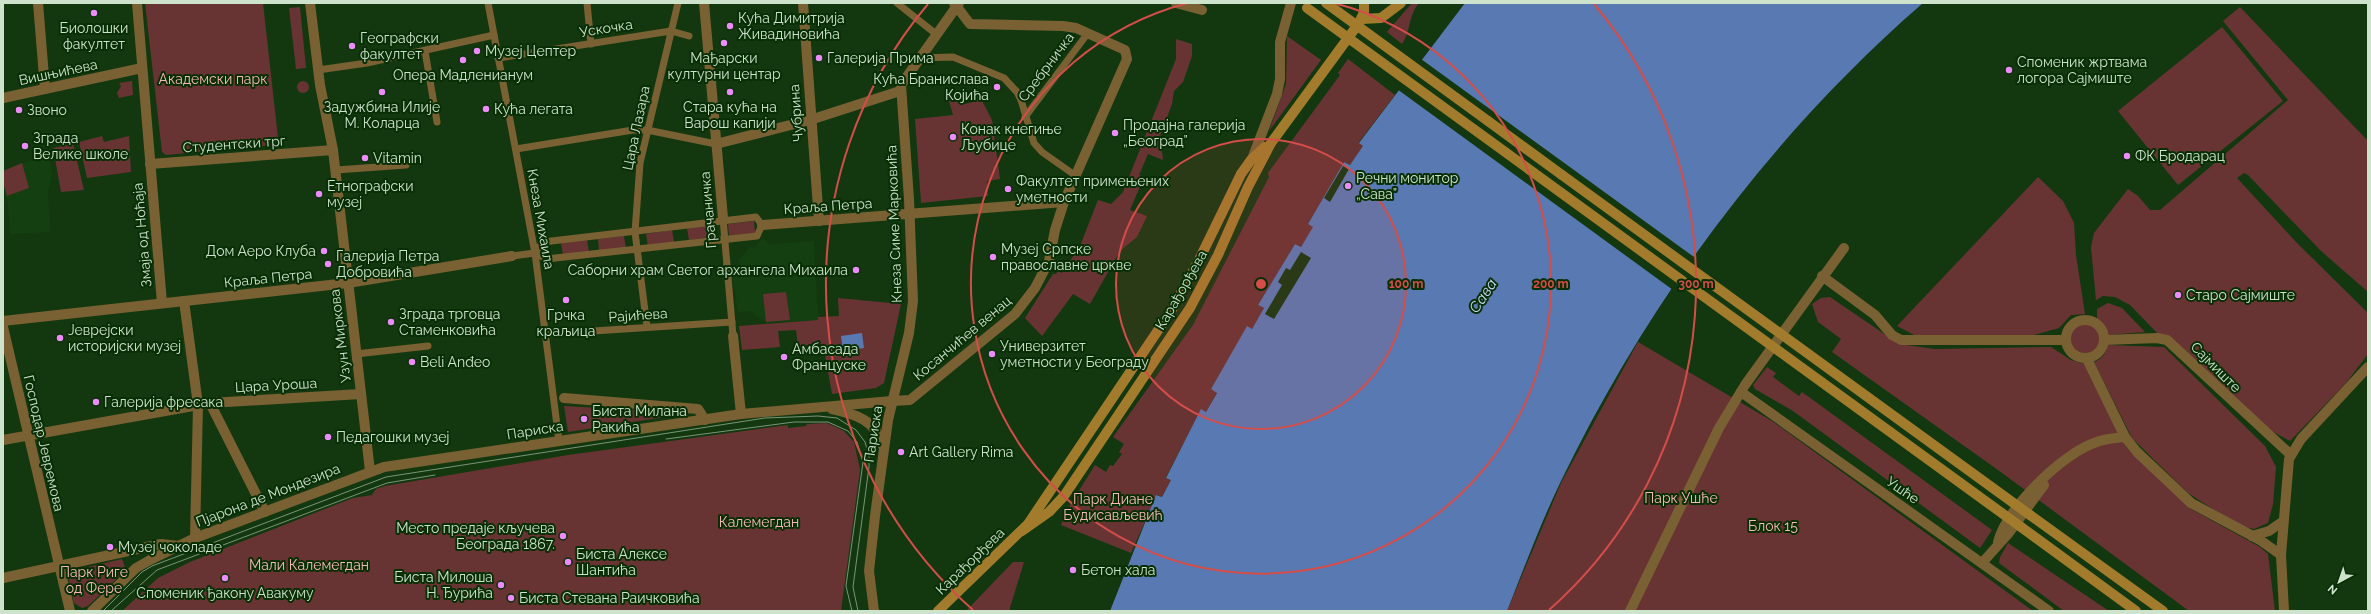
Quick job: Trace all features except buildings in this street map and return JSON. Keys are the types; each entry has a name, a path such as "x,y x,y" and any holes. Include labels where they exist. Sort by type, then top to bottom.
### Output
{"main road":[{"path":"1300,3 2136,611"},
{"path":"1326,3 2163,611"},
{"name":"Карађорђева","path":"938,611 1022,531 1049,512 1064,496 1181,322 1218,255 1251,180 1271,143 1362,19 1364,3"},
{"path":"1362,19 1381,18 1401,3"},
{"name":"Карађорђева","path":"1022,531 1101,418 1171,311 1198,262 1230,194 1252,159 1271,143"}],"street":[{"path":"38,3 45,89"},
{"path":"137,3 150,164"},
{"path":"310,3 318,70 333,150"},
{"name":"Кнеза Михаила","path":"488,3 535,252 560,441"},
{"path":"587,3 591,44"},
{"name":"Цара Лазара","path":"647,327 635,232 640,163 678,3"},
{"name":"Грачаничка","path":"704,3 741,414"},
{"name":"Чубрина","path":"803,3 810,120 819,221"},
{"path":"897,3 936,34"},
{"path":"1176,3 1202,10"},
{"name":"Карађорђева","path":"1252,159 1277,94 1280,80 1280,42 1291,3"},
{"path":"516,149 633,130 647,130 716,144 810,120 900,91 902,82 957,4"},
{"name":"Косанчићев венац","path":"892,401 910,400 1015,314 1035,288 1049,261 1055,230 1064,202 1127,59 1125,50 1088,33 1063,26 974,25 965,20 957,4"},
{"path":"671,31 689,36"},
{"name":"Ускочка","path":"498,58 671,31"},
{"name":"Сребрничка","path":"1025,117 1088,33"},
{"path":"318,70 426,50 494,35"},
{"path":"426,50 437,122"},
{"path":"919,58 953,57 1004,78 1017,92 1032,139 1037,147 1076,176"},
{"name":"Вишњићева","path":"3,98 142,68"},
{"name":"Кнеза Симе Марковића","path":"892,401 907,339 913,301 910,214 900,91"},
{"name":"Студентски трг","path":"150,164 333,150"},
{"name":"Узун Миркова","path":"333,150 370,471"},
{"name":"Змаја од Ноћаја","path":"150,164 162,303"},
{"path":"336,170 406,165"},
{"name":"Краља Петра","path":"762,226 1064,202"},
{"name":"Краља Петра","path":"3,321 348,283 535,252 543,242 635,232 723,219 756,218 762,226"},
{"name":"Краља Петра","path":"535,252 546,259 757,236 762,226"},
{"path":"1630,611 1719,428 1741,392 1822,276 1844,248"},
{"path":"1822,276 1875,315 1896,338 1920,342 2065,340"},
{"path":"184,301 198,405 195,538"},
{"path":"2084,320 2098,325 2103,331 2104,340 2097,354 2087,359 2072,354 2065,340 2070,326 2084,320"},
{"name":"Рајићева","path":"547,334 732,322"},
{"name":"Господар Јевремова","path":"3,326 58,566"},
{"name":"Сајмиште","path":"2104,340 2157,338 2167,340 2291,456"},
{"path":"356,354 428,346"},
{"path":"2087,359 2125,437 2186,499 2252,536 2281,555"},
{"path":"2288,611 2284,606 2281,555 2282,522 2291,456 2301,438 2368,367"},
{"name":"Ушће","path":"1741,392 2049,611"},
{"name":"Цара Уроша","path":"3,440 27,434 210,403 361,394"},
{"name":"Париска","path":"564,398 698,409 705,420"},
{"name":"Париска","path":"370,471 384,467 741,414 892,401 869,562 870,589 874,611"},
{"path":"210,403 265,512"},
{"path":"818,407 862,417 880,436 884,449"},
{"path":"1982,563 1998,542 2002,529 2026,496 2040,480 2089,445 2125,437"},
{"name":"Пјарона де Мондезира","path":"92,611 136,568 178,546 195,538 370,471"},
{"path":"2252,536 2269,531 2282,522"},
{"name":"Пјарона де Мондезира","path":"3,578 161,544 178,546"},
{"path":"58,566 70,611"}],"shaded area":[{"path":"49,157 52,176 48,191 50,232 10,234 8,205 3,189 3,171 29,161"},
{"path":"763,238 770,244 814,241 818,320 767,323 750,311 738,312 732,274 741,264 738,261 751,246 754,248"}],"green space":[{"name":"Академски парк","path":"145,3 263,3 278,138 274,145 166,155 162,152"},
{"path":"1412,3 1419,3 1415,8 1407,34 1402,44 1387,32"},
{"path":"300,7 306,68 296,69 289,8"},
{"path":"2240,7 2368,141 2368,292 2321,251 2248,175 2244,173 2237,178 2297,243 2368,313 2368,354 2346,383 2290,441 2270,430 2159,335 2130,305 2115,297 2103,296 2096,300 2091,247 2094,233 2128,189 2138,196 2150,210 2160,210 2288,100 2223,21"},
{"path":"2222,27 2283,101 2178,185 2118,111"},
{"path":"1287,36 1321,60 1269,131 1286,84"},
{"path":"1176,39 1192,44 1192,56 1183,82 1174,91 1172,104 1160,136 1163,160 1148,154 1139,175 1144,177 1130,210 1147,216 1137,237 1120,251 1090,304 1073,294 1042,336 1025,318 1053,274 1056,274 1058,271 1062,273 1080,246 1098,200 1111,204 1123,192 1176,59"},
{"name":"Парк Диане Будисављевић","path":"1348,59 1395,95 1359,142 1364,146 1350,165 1344,162 1308,224 1314,227 1301,247 1295,244 1258,305 1264,308 1252,329 1247,327 1211,389 1217,392 1206,412 1201,410 1166,477 1171,480 1162,497 1157,495 1131,553 1061,525 1067,510 1095,465 1106,472 1110,465 1113,466 1122,454 1119,452 1124,444 1113,437 1193,325 1269,177 1268,173 1340,75 1338,73"},
{"path":"132,81 133,95 119,98 117,93 121,86 119,83"},
{"path":"301,81 305,81 309,87 305,93 301,93 297,89 297,85"},
{"path":"979,95 992,120 1000,179 987,181 988,196 921,203 915,119 953,115 949,101 963,98 965,104 973,102 972,96"},
{"path":"102,136 104,142 129,136 131,172 87,178 79,142"},
{"path":"73,144 84,190 61,192 55,158 57,156 55,156 53,148"},
{"path":"22,163 29,188 7,196 3,182 3,171"},
{"path":"2038,177 2063,201 2074,223 2076,255 2085,314 2071,315 2059,328 2027,337 1920,338 1897,326"},
{"path":"754,221 755,233 729,236 728,224"},
{"path":"713,225 715,237 689,240 687,228"},
{"path":"672,230 674,242 648,246 646,234"},
{"path":"624,236 626,249 599,251 598,239"},
{"path":"587,240 589,252 563,255 561,243"},
{"path":"786,292 790,320 766,322 763,294"},
{"path":"1830,297 1899,344 1935,349 2051,347 2071,360 2085,364 2127,448 2191,509 2260,547 2268,554 2275,611 2189,611 1998,470 1832,352 1841,339 1818,322 1812,304 1821,298"},
{"path":"838,298 901,304 884,383 876,388 832,394 823,344 798,346 796,330 778,331 780,347 742,350 739,326 818,320 818,317 839,316"},
{"path":"2108,303 2122,308 2145,332 2108,335 2103,324 2097,319 2097,309"},
{"path":"2082,323 2088,323 2098,330 2101,339 2100,345 2094,352 2088,355 2082,355 2072,348 2069,342 2069,336 2076,326"},
{"name":"Парк Ушће","path":"1638,342 1772,421 2033,611 1507,611 1561,483"},
{"path":"2108,345 2164,347 2265,446 2276,467 2273,504 2268,523 2254,529 2239,526 2188,493 2132,438 2094,362 2103,355"},
{"path":"1767,367 1776,373 1773,377 1799,396 1802,392 1992,530 1980,548 1793,411 1755,389 1753,385"},
{"path":"564,406 691,413 568,432"},
{"name":"Калемегдан","path":"827,423 844,431 854,442 860,470 841,611 122,611 158,578 190,562 353,498 372,495 376,489 385,486 568,455 788,425 788,428 806,426 807,424"},
{"path":"2008,543 2109,611 2064,611 1999,563 2000,557"},
{"name":"Парк Риге од Фере","path":"122,559 126,570 88,606 82,608 74,603 72,596 82,594 80,583 70,585 67,572"},
{"path":"1013,562 1024,562 1009,611 966,611"}],"water":[{"name":"Сава","path":"1465,3 1923,3 1867,54 1814,109 1764,165 1717,225 1673,286 1632,350 1560,483 1507,611 1110,611 1156,495 1162,497 1171,480 1166,478 1201,409 1206,412 1217,393 1211,389 1247,326 1252,329 1264,308 1258,305 1295,244 1301,247 1313,227 1308,224 1344,162 1350,165 1363,146 1359,143"},
{"path":"862,333 864,348 843,351 841,336"}],"pier":[{"path":"1421,59 1694,257 1673,290 1397,89"},
{"path":"1343,166 1349,169 1330,202 1324,198"},
{"path":"1301,252 1311,258 1274,319 1265,314 1282,285 1278,282 1286,268 1290,270"}],"tram line":[{"path":"103,611 142,572 152,566 386,477 765,418 818,416 837,418 856,430 865,442 869,456 869,467 853,587 858,611"},
{"path":"666,439 794,422 828,422 848,431 857,442 863,462 846,586 852,611"},
{"path":"111,611 157,570 387,483 435,475"}],"place":[{"name":"Биолошки факултет","path":"94,13"},
{"name":"Кућа Димитрија Живадиновића","path":"730,26"},
{"name":"Мађарски културни центар","path":"724,43"},
{"name":"Географски факултет","path":"352,46"},
{"name":"Музеј Цептер","path":"477,51"},
{"name":"Галерија Прима","path":"819,58"},
{"name":"Опера Мадленианум","path":"463,60"},
{"name":"Споменик жртвама логора Сајмиште","path":"2009,70"},
{"name":"Кућа Бранислава Којића","path":"997,87"},
{"name":"Задужбина Илије М. Коларца","path":"382,92"},
{"name":"Стара кућа на Варош капији","path":"730,92"},
{"name":"Кућа легата","path":"486,109"},
{"name":"Звоно","path":"19,110"},
{"name":"Продајна галерија „Београд”","path":"1115,133"},
{"name":"Конак кнегиње Љубице","path":"953,137"},
{"name":"Зграда Велике школе","path":"25,146"},
{"name":"ФК Бродарац","path":"2127,156"},
{"name":"Vitamin","path":"365,158"},
{"name":"Речни монитор „Сава”","path":"1348,186"},
{"name":"Факултет примењених уметности","path":"1008,189"},
{"name":"Етнографски музеј","path":"319,194"},
{"name":"Дом Аеро Клуба","path":"324,251"},
{"name":"Музеј Српске православне цркве","path":"993,257"},
{"name":"Галерија Петра Добровића","path":"328,264"},
{"name":"Саборни храм Светог архангела Михаила","path":"856,270"},
{"name":"Старо Сајмиште","path":"2178,295"},
{"name":"Грчка краљица","path":"566,300"},
{"name":"Зграда трговца Стаменковића","path":"391,322"},
{"name":"Јеврејски историјски музеј","path":"60,338"},
{"name":"Универзитет уметности у Београду","path":"992,354"},
{"name":"Амбасада Француске","path":"784,357"},
{"name":"Beli Anđeo","path":"412,362"},
{"name":"Галерија фресака","path":"96,402"},
{"name":"Биста Милана Ракића","path":"584,419"},
{"name":"Педагошки музеј","path":"328,437"},
{"name":"Art Gallery Rima","path":"901,452"},
{"name":"Место предаје кључева Београда 1867.","path":"563,536"},
{"name":"Музеј чоколаде","path":"110,547"},
{"name":"Биста Алексе Шантића","path":"568,562"},
{"name":"Бетон хала","path":"1073,570"},
{"name":"Споменик ђакону Авакуму","path":"225,578"},
{"name":"Биста Милоша Н. Ђурића","path":"501,585"},
{"name":"Биста Стевана Раичковића","path":"511,598"}],"park label":[{"name":"Блок 15","path":"1773,526"},
{"name":"Мали Калемегдан","path":"309,565"}]}
